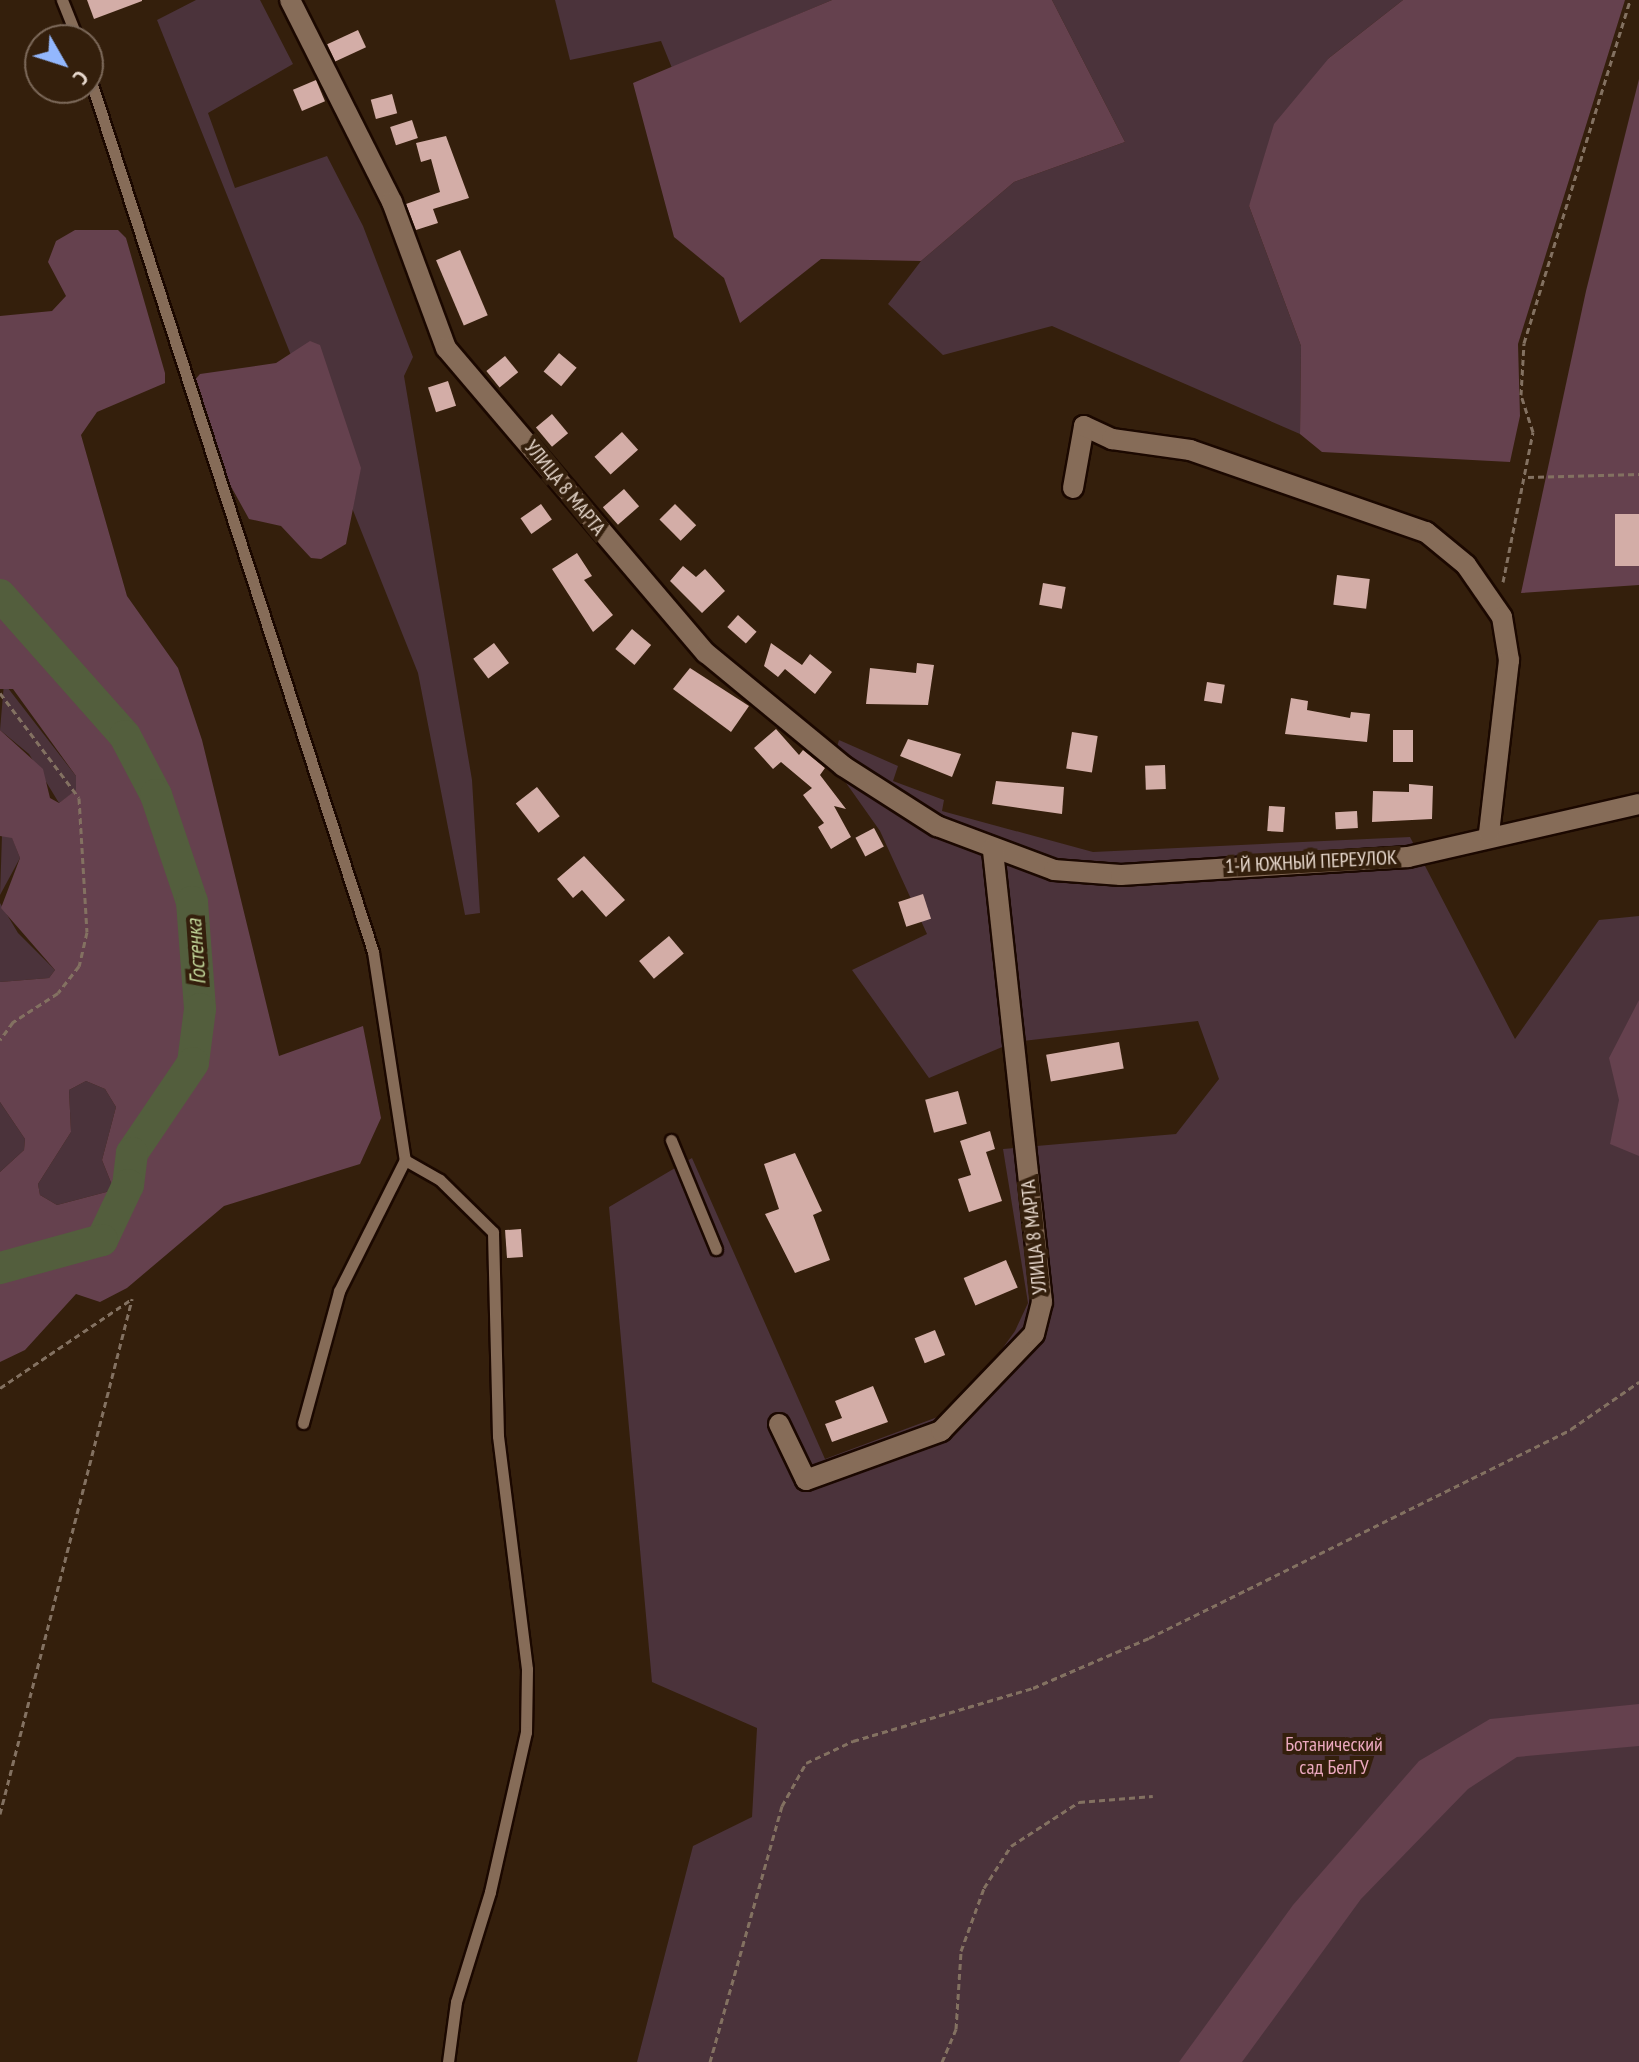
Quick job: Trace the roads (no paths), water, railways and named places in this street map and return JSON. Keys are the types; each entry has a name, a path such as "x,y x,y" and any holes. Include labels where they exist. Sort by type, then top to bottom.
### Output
{"street":[{"name":"УЛИЦА 8 МАРТА","path":"290,0 392,202 446,348 706,653 843,766 937,826 1054,870 1121,875"},
{"path":"1073,488 1084,426 1112,439 1190,450 1426,532 1466,565 1502,617 1509,660 1489,833"},
{"name":"1-Й ЮЖНЫЙ ПЕРЕУЛОК","path":"1121,875 1408,857 1489,833 1639,804"},
{"name":"УЛИЦА 8 МАРТА","path":"779,1424 806,1480 941,1431 1034,1334 1042,1302 993,849"}],"lane":[{"path":"62,0 72,24"},
{"path":"98,104 373,952 405,1160 339,1291 303,1423"},
{"path":"671,1140 716,1249"},
{"path":"405,1160 440,1180 493,1232 498,1436 527,1669 519,1777 456,2002 448,2062"}],"waterway":[{"name":"Гостенка","path":"0,595 125,736 156,795 192,902 200,1009 193,1063 132,1153 128,1185 102,1240 0,1268"}],"park label":[{"name":"Ботанический сад БелГУ","path":"1334,1756"}]}
